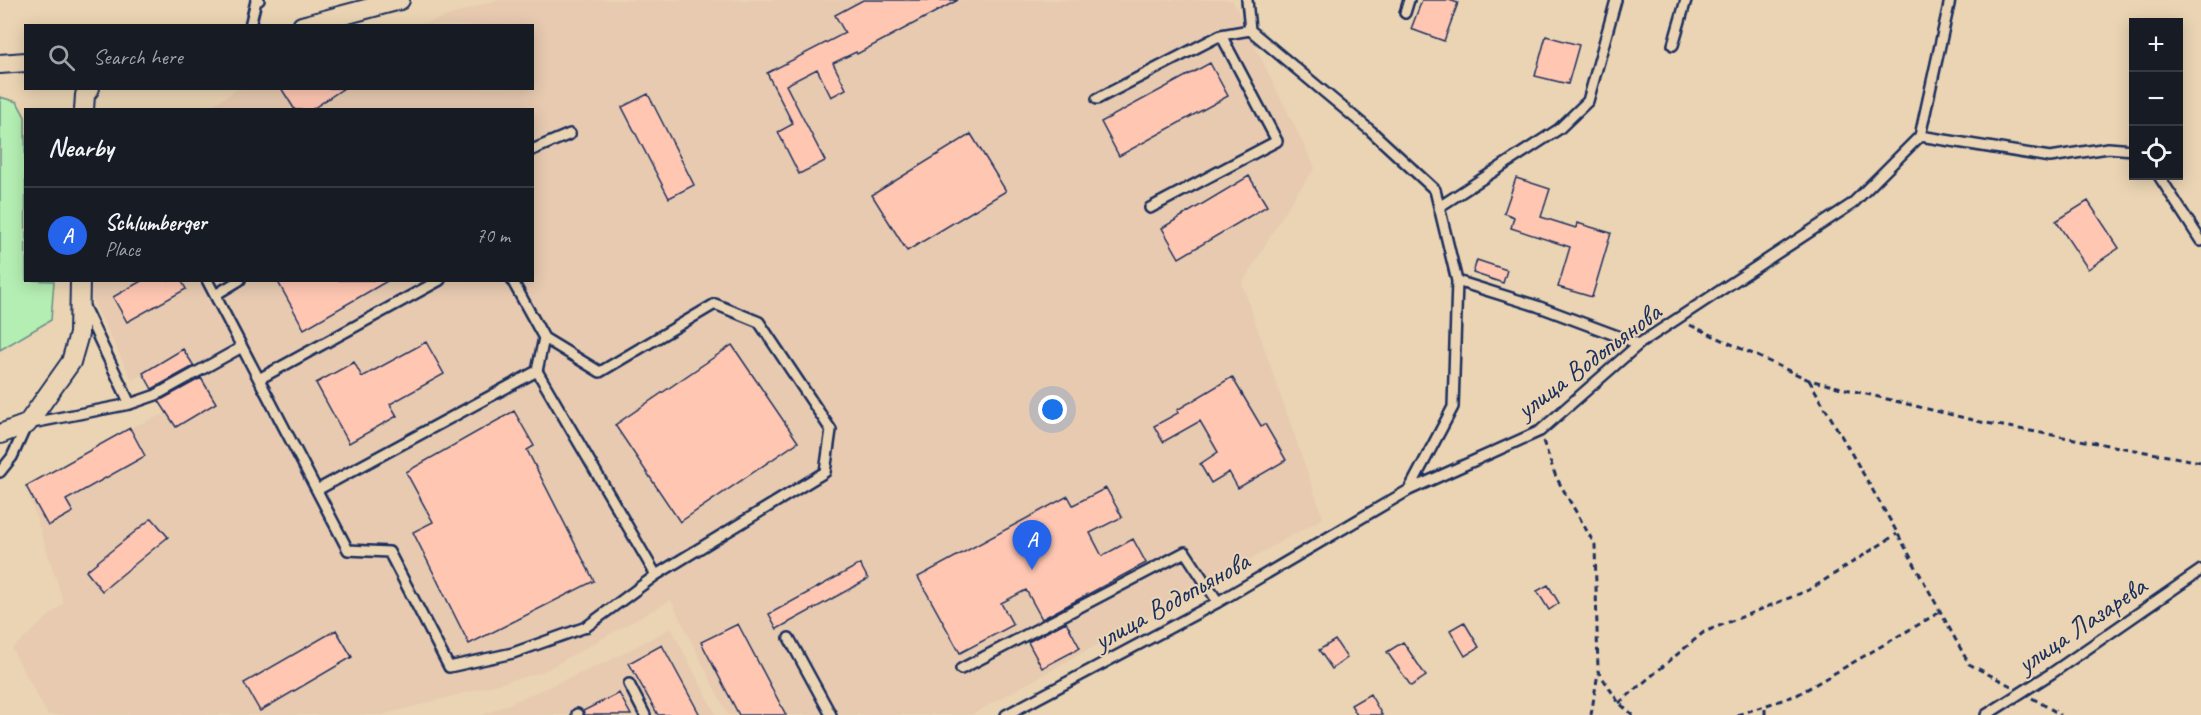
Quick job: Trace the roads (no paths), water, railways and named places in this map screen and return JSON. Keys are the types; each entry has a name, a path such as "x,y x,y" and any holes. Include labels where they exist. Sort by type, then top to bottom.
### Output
{"street":[{"path":"311,24 400,0"},
{"path":"0,64 24,62"},
{"path":"0,435 27,424 71,362 79,334 80,282"}],"lane":[{"path":"250,24 256,2 259,0"},
{"path":"1247,0 1250,30 1371,131 1435,190 1457,281 1453,407 1409,490"},
{"path":"1405,13 1409,0"},
{"path":"1439,207 1559,129 1588,101 1616,0"},
{"path":"1673,45 1686,0"},
{"path":"1950,0 1920,136 2050,157 2108,148 2129,150"},
{"path":"1097,99 1221,35 1250,30"},
{"path":"1150,208 1277,141 1221,35"},
{"path":"534,149 570,134"},
{"name":"улица Водопьянова","path":"1006,715 1020,712 1218,602 1409,490 1540,431 1639,344 1852,204 1920,136"},
{"path":"2162,180 2201,241"},
{"path":"1457,281 1537,306 1639,344"},
{"path":"208,282 348,550 389,552 449,667 513,653 586,627 656,574 825,472 831,430 759,322 715,304 600,372 544,338 513,282"},
{"path":"215,295 237,282"},
{"path":"259,379 436,282"},
{"path":"80,299 130,404"},
{"path":"544,338 537,371 656,574"},
{"path":"0,472 12,457 27,424 130,404 156,395 242,347"},
{"path":"316,490 537,371"},
{"path":"961,669 1185,552 1218,602"},
{"name":"улица Лазарева","path":"1986,715 2201,570"},
{"path":"789,638 831,715"},
{"path":"629,684 645,715"}],"place":[{"name":"Schlumberger","path":"1032,570"}]}
